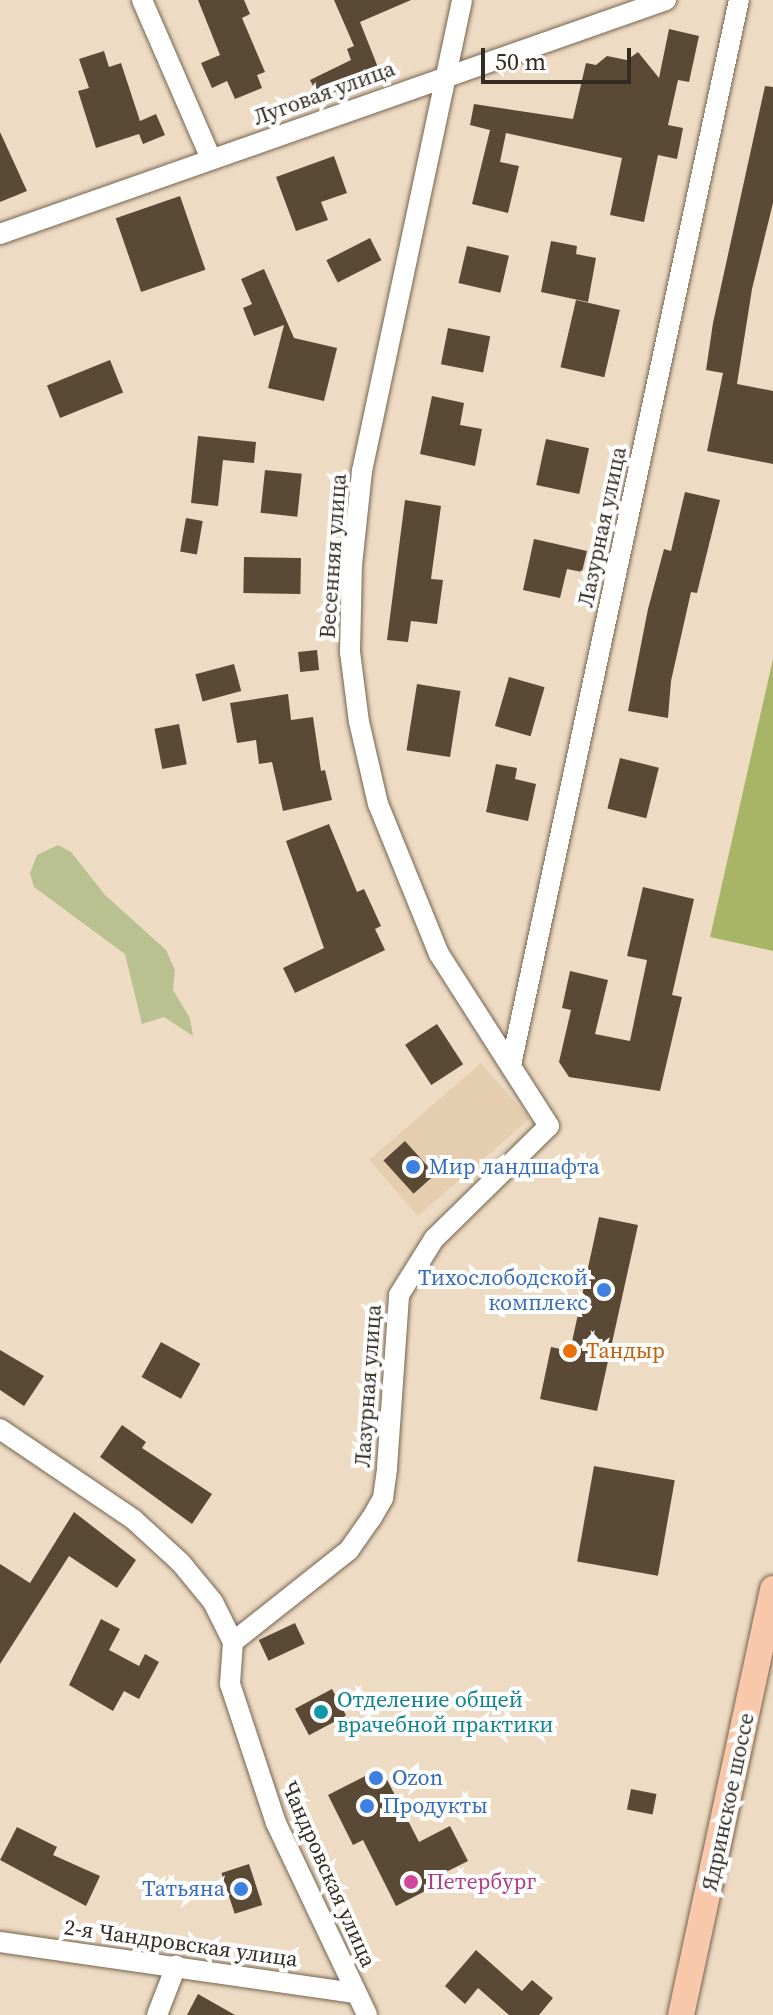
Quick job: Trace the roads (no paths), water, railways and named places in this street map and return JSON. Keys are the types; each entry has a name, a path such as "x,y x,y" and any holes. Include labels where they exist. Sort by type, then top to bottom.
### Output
{"main road":[{"name":"Ядринское шоссе","path":"681,2015 773,1589"}],"street":[{"path":"142,0 211,159"},
{"name":"Весенняя улица","path":"462,0 362,471 352,565 350,652 359,722 378,804 439,954 549,1126"},
{"name":"Луговая улица","path":"0,234 447,74 666,0"},
{"name":"Лазурная улица","path":"511,1065 739,0"},
{"name":"Лазурная улица","path":"233,1642 349,1550 371,1519 383,1498 387,1468 399,1295 434,1239 549,1126"},
{"path":"0,1429 152,1536 213,1602 233,1642"},
{"name":"Чандровская улица","path":"233,1642 230,1684 276,1823 367,2015"},
{"name":"2-я Чандровская улица","path":"0,1942 355,1993"},
{"path":"157,2015 176,1966"}],"place":[{"name":"Мир ландшафта","path":"413,1167"},
{"name":"Тихослободской комплекс","path":"604,1290"},
{"name":"Тандыр","path":"570,1351"},
{"name":"Отделение общей врачебной практики","path":"321,1712"},
{"name":"Ozon","path":"376,1778"},
{"name":"Продукты","path":"367,1806"},
{"name":"Петербург","path":"411,1882"},
{"name":"Татьяна","path":"241,1889"}]}
